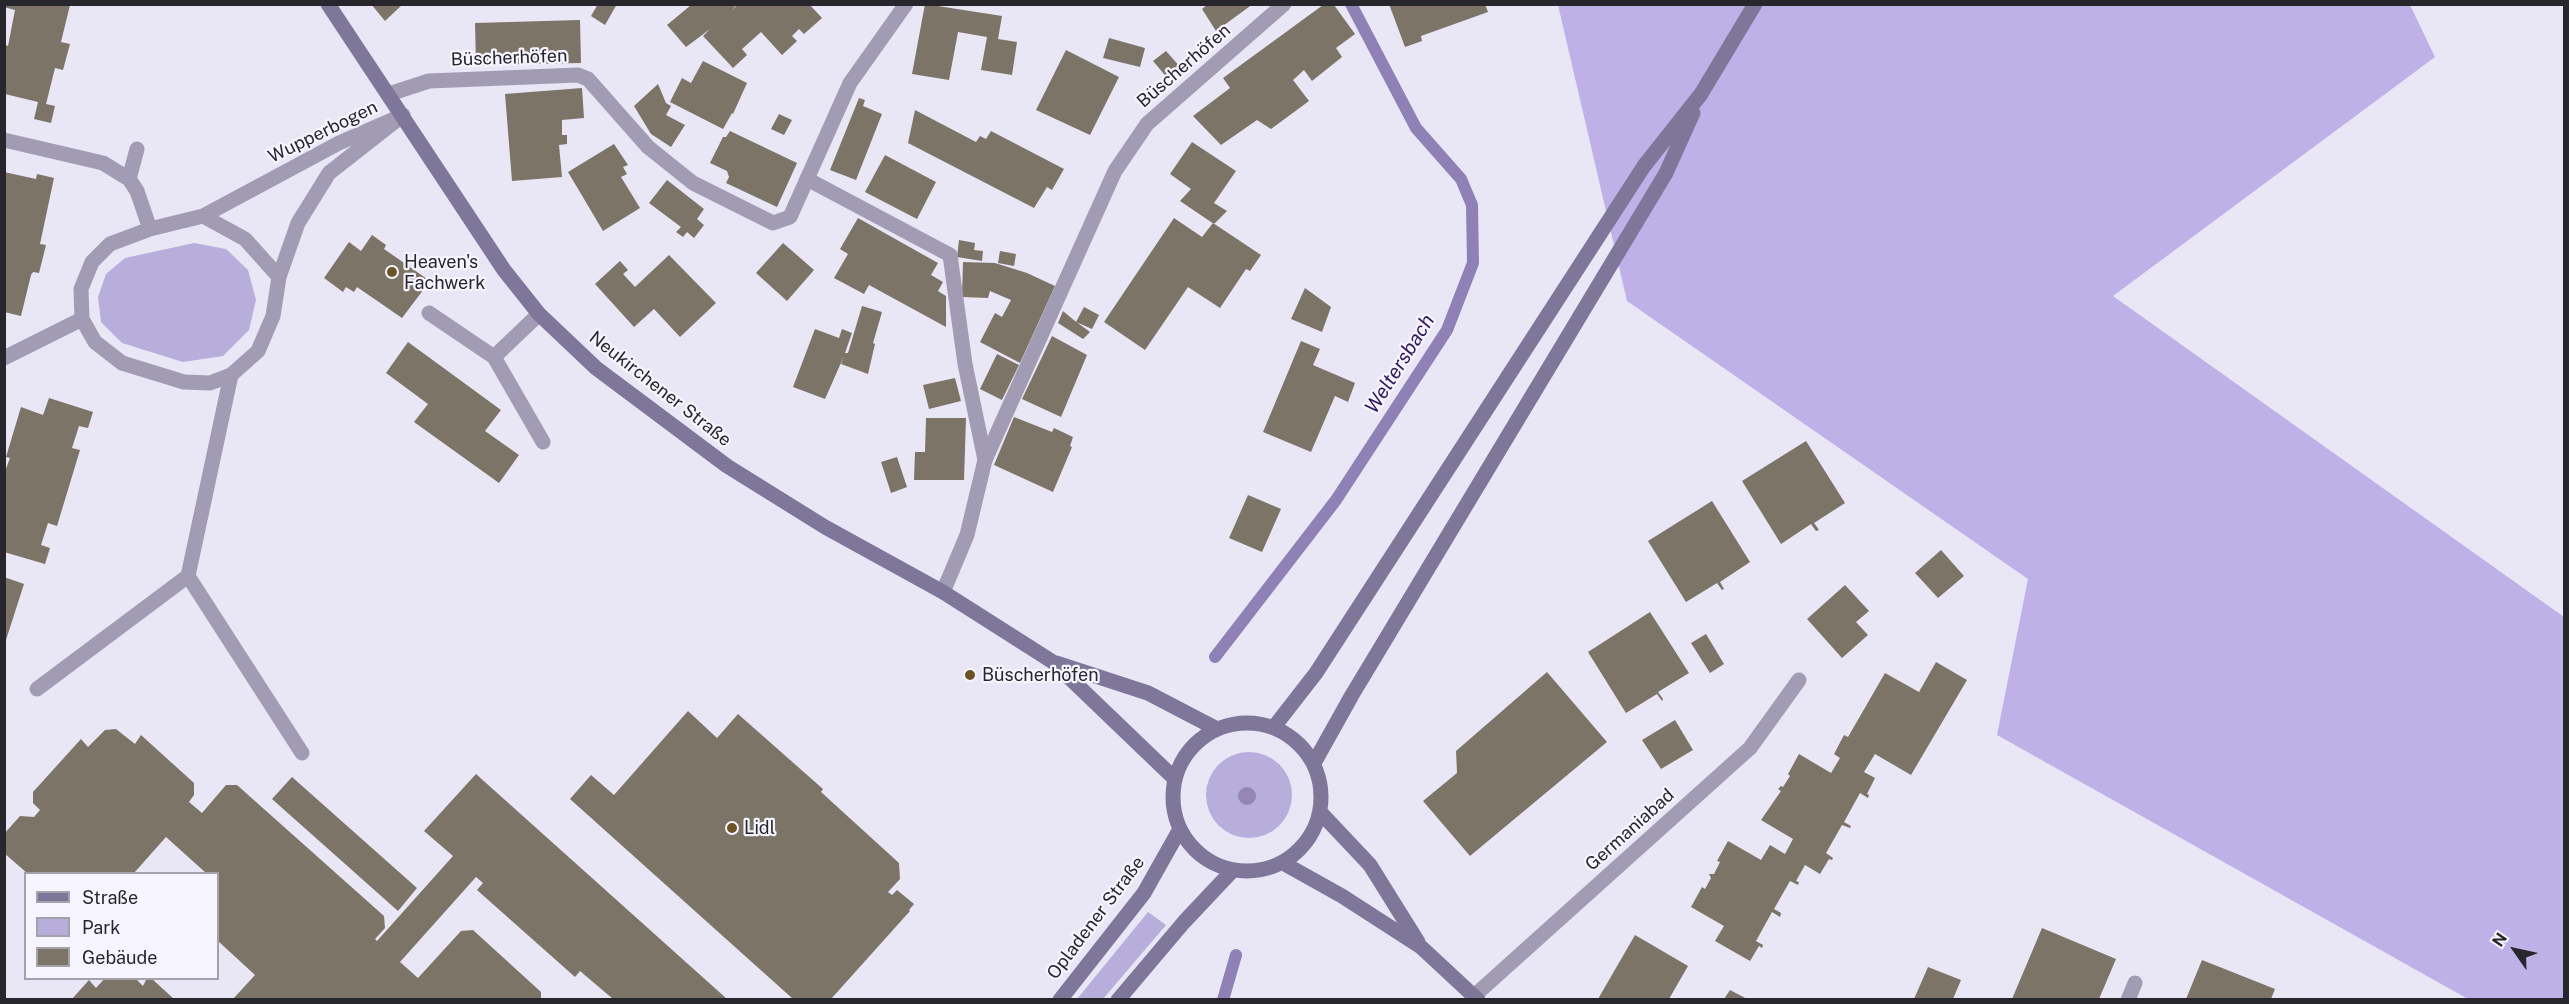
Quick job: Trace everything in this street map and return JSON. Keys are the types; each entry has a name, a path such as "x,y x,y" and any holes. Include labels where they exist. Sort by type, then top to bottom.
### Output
{"main road":[{"name":"Neukirchener Straße","path":"328,4 504,270 539,314 596,368 727,466 825,527 943,592 1053,662 1175,779"},
{"path":"1314,763 1352,695 1666,173 1701,94 1755,4"},
{"path":"1274,727 1316,673 1644,166 1701,94"},
{"name":"Neukirchener Straße","path":"1053,662 1148,693 1217,729"},
{"path":"1255,722 1274,727 1290,736 1304,748 1314,763 1322,787 1320,812 1313,832 1300,850 1283,862 1267,869 1251,872 1233,870 1212,862 1193,848 1180,829 1173,796 1175,779 1184,758 1198,741 1217,729 1236,723 1255,722"},
{"path":"1320,812 1370,865 1421,947"},
{"name":"Opladener Straße","path":"1060,999 1144,893 1180,829"},
{"path":"1283,862 1342,896 1421,947 1476,998"},
{"path":"1118,999 1184,922 1233,870"}],"street":[{"name":"Büscherhöfen","path":"389,94 429,81 578,75 588,79 648,147 693,183 773,223 790,217 850,83 906,4"},
{"name":"Büscherhöfen","path":"943,592 967,535 985,460 1115,171 1148,124 1284,4"},
{"name":"Wupperbogen","path":"203,216 339,143 403,116"},
{"name":"Wupperbogen","path":"279,277 298,223 329,173 403,116"},
{"path":"4,140 103,163 129,179 137,191 150,230"},
{"path":"129,179 137,149"},
{"name":"Büscherhöfen","path":"807,179 950,255 965,364 985,460"},
{"path":"203,216 244,239 279,277 273,316 258,351 231,375 210,383 184,382 122,363 95,342 82,319 81,289 92,262 110,244 150,230 203,216"},
{"path":"429,313 494,357 543,442"},
{"path":"494,357 539,314"},
{"path":"4,358 82,319"},
{"path":"38,689 188,576 231,375"},
{"path":"188,576 302,753"},
{"name":"Germaniabad","path":"1476,998 1750,748 1799,680"},
{"path":"2128,999 2135,983"}],"green space":[{"path":"194,243 226,249 248,270 256,300 249,330 223,356 183,362 122,343 101,322 98,297 106,274 125,258"},
{"path":"1249,752 1273,759 1285,771 1292,795 1285,819 1273,831 1249,838 1225,831 1213,819 1206,795 1213,771 1225,759"},
{"path":"1148,912 1166,925 1103,999 1077,999"}],"shaded area":[{"path":"1558,5 2410,5 2435,57 2113,296 2564,617 2564,999 2468,999 1997,735 2028,579 1627,301"}],"building":[{"path":"4,4 70,5 61,42 70,44 63,70 55,68 46,104 55,106 51,123 34,119 38,102 5,94 5,51 15,10 4,7"},
{"path":"371,4 403,4 385,21"},
{"path":"598,4 617,4 605,25 591,16"},
{"path":"738,4 809,4 822,18 804,34 799,29 792,36 797,41 782,55 761,32 742,49 747,55 733,68 703,36 710,29 686,47 667,25 691,5 736,5 732,10"},
{"path":"925,4 1002,16 998,39 1017,42 1012,75 981,70 987,37 958,32 949,80 912,74"},
{"path":"1208,4 1253,4 1216,31 1202,9"},
{"path":"1389,4 1485,4 1488,12 1421,36 1422,41 1405,47"},
{"path":"1323,5 1334,5 1355,34 1336,48 1342,57 1312,81 1304,70 1293,80 1309,101 1271,129 1257,120 1221,145 1193,116 1230,88 1223,78"},
{"path":"580,20 581,63 476,65 475,23"},
{"path":"1109,38 1145,48 1140,67 1103,58"},
{"path":"1066,50 1119,77 1090,135 1036,110"},
{"path":"1166,51 1182,69 1169,80 1153,61"},
{"path":"703,61 747,83 733,114 723,129 670,102 682,78 691,83"},
{"path":"658,84 666,103 671,106 666,115 685,125 671,147 651,134 634,106"},
{"path":"582,88 584,118 562,120 562,135 567,135 567,144 559,145 562,177 512,181 505,94"},
{"path":"859,98 865,100 863,106 882,114 856,180 830,170"},
{"path":"915,110 976,142 980,136 986,139 991,131 1064,169 1052,190 1047,187 1034,208 908,143"},
{"path":"779,114 792,120 784,135 771,129"},
{"path":"730,131 797,163 777,207 726,183 729,177 727,171 710,163 723,137 726,137"},
{"path":"1192,142 1236,171 1214,203 1227,211 1214,224 1180,201 1191,189 1170,174"},
{"path":"614,144 628,165 623,167 627,174 621,177 640,208 603,231 568,172"},
{"path":"885,155 936,182 917,219 865,192"},
{"path":"4,172 36,179 37,174 54,178 40,244 46,245 39,273 33,272 31,275 21,316 4,312"},
{"path":"667,180 704,209 697,219 704,225 694,238 687,232 683,237 676,232 681,227 649,203"},
{"path":"858,218 938,263 931,275 943,282 938,291 946,296 946,327 869,285 864,294 834,278 848,254 840,249"},
{"path":"1174,218 1202,237 1213,223 1261,255 1250,271 1246,269 1220,308 1188,287 1145,350 1104,322"},
{"path":"372,235 386,245 384,249 430,281 402,318 357,287 354,292 346,287 343,292 324,278 349,242 361,251"},
{"path":"959,240 975,243 974,250 983,251 982,261 957,257"},
{"path":"783,243 814,270 787,301 756,273"},
{"path":"1000,251 1016,254 1014,266 998,263"},
{"path":"669,255 716,303 680,337 654,309 634,327 595,284 620,261 628,270 623,274 635,287"},
{"path":"963,262 995,263 1027,273 1055,286 1020,363 980,342 995,313 1002,317 1011,300 990,291 988,298 962,297"},
{"path":"1305,288 1331,307 1322,332 1291,319"},
{"path":"862,306 882,312 873,343 875,344 868,374 841,364 844,356 825,399 793,387 815,329 839,338 842,329 852,333 845,353 848,353"},
{"path":"1084,307 1099,315 1092,329 1076,322"},
{"path":"1063,311 1090,332 1083,339 1058,323"},
{"path":"1052,336 1087,355 1061,417 1022,399"},
{"path":"1301,341 1320,349 1313,365 1355,383 1348,402 1335,396 1311,452 1263,432"},
{"path":"408,342 501,410 485,431 519,455 499,483 414,422 428,404 386,373"},
{"path":"997,354 1019,365 1002,400 980,389"},
{"path":"955,378 961,401 929,409 923,385"},
{"path":"49,398 93,412 88,428 79,426 72,448 80,450 57,526 48,523 41,545 50,548 45,564 4,552 4,474 10,458 6,457 21,407 43,415"},
{"path":"1014,417 1052,432 1054,428 1073,437 1070,446 1072,447 1053,492 994,465"},
{"path":"926,418 966,418 964,480 914,480 915,452 925,452"},
{"path":"1806,441 1845,503 1814,523 1819,530 1816,531 1811,524 1781,544 1742,481"},
{"path":"897,457 907,487 891,493 881,462"},
{"path":"1248,495 1281,509 1262,552 1229,538"},
{"path":"1712,501 1750,562 1720,582 1724,589 1722,590 1717,583 1686,602 1648,541"},
{"path":"1941,550 1964,576 1938,598 1915,573"},
{"path":"4,577 24,584 5,643 4,643"},
{"path":"1845,585 1869,611 1856,622 1868,635 1842,658 1807,619"},
{"path":"1650,612 1689,673 1658,692 1662,701 1657,694 1626,713 1588,652"},
{"path":"1706,634 1724,664 1710,673 1691,643"},
{"path":"1936,662 1967,680 1911,775 1875,754 1864,772 1875,778 1867,794 1868,798 1860,793 1844,822 1851,826 1850,828 1842,825 1826,853 1833,858 1832,860 1829,859 1820,874 1805,865 1796,881 1799,882 1798,885 1790,881 1774,909 1781,913 1780,917 1772,912 1756,941 1763,945 1762,948 1759,946 1750,961 1715,941 1724,926 1691,907 1702,887 1705,889 1711,878 1709,874 1714,874 1720,862 1717,861 1728,841 1761,860 1770,845 1785,854 1793,839 1761,820 1781,791 1778,789 1783,787 1790,776 1788,774 1799,754 1831,773 1840,758 1834,754 1844,735 1848,737 1885,673 1919,692"},
{"path":"1547,672 1607,742 1470,856 1423,801 1457,773 1456,751"},
{"name":"Lidl","path":"688,711 717,738 738,714 823,789 821,792 899,863 900,879 888,892 892,895 897,890 914,904 831,999 793,999 570,799 591,775 614,795"},
{"path":"1675,720 1693,750 1661,769 1642,740"},
{"path":"116,729 135,744 141,735 194,783 194,795 189,802 202,813 226,785 237,785 384,916 385,928 375,939 377,941 453,856 424,831 476,774 727,999 613,999 580,971 575,977 477,890 483,883 476,877 400,962 418,978 461,931 473,930 541,992 541,999 233,999 255,975 219,942 219,872 205,872 166,837 135,872 26,872 4,853 4,834 20,816 34,817 40,810 33,803 33,792 81,739 88,747 105,730"},
{"path":"292,777 417,888 398,911 272,799"},
{"path":"2042,928 2116,959 2099,999 2012,999"},
{"path":"1635,935 1688,966 1669,999 1598,999"},
{"path":"2202,960 2275,989 2271,999 2186,999"},
{"path":"1928,967 1961,980 1953,999 1914,999"},
{"path":"89,980 96,988 103,980 137,980 143,986 146,980 153,980 174,999 72,999"},
{"path":"1730,990 1747,999 1724,999"}],"waterway":[{"name":"Weltersbach","path":"1215,657 1336,500 1447,330 1473,263 1472,205 1461,179 1416,128 1351,4"},
{"name":"Weltersbach","path":"1223,1000 1236,955"}],"place":[{"name":"Heaven's Fachwerk","path":"392,272"},
{"name":"Büscherhöfen","path":"970,675"},
{"name":"Lidl","path":"732,828"}]}
